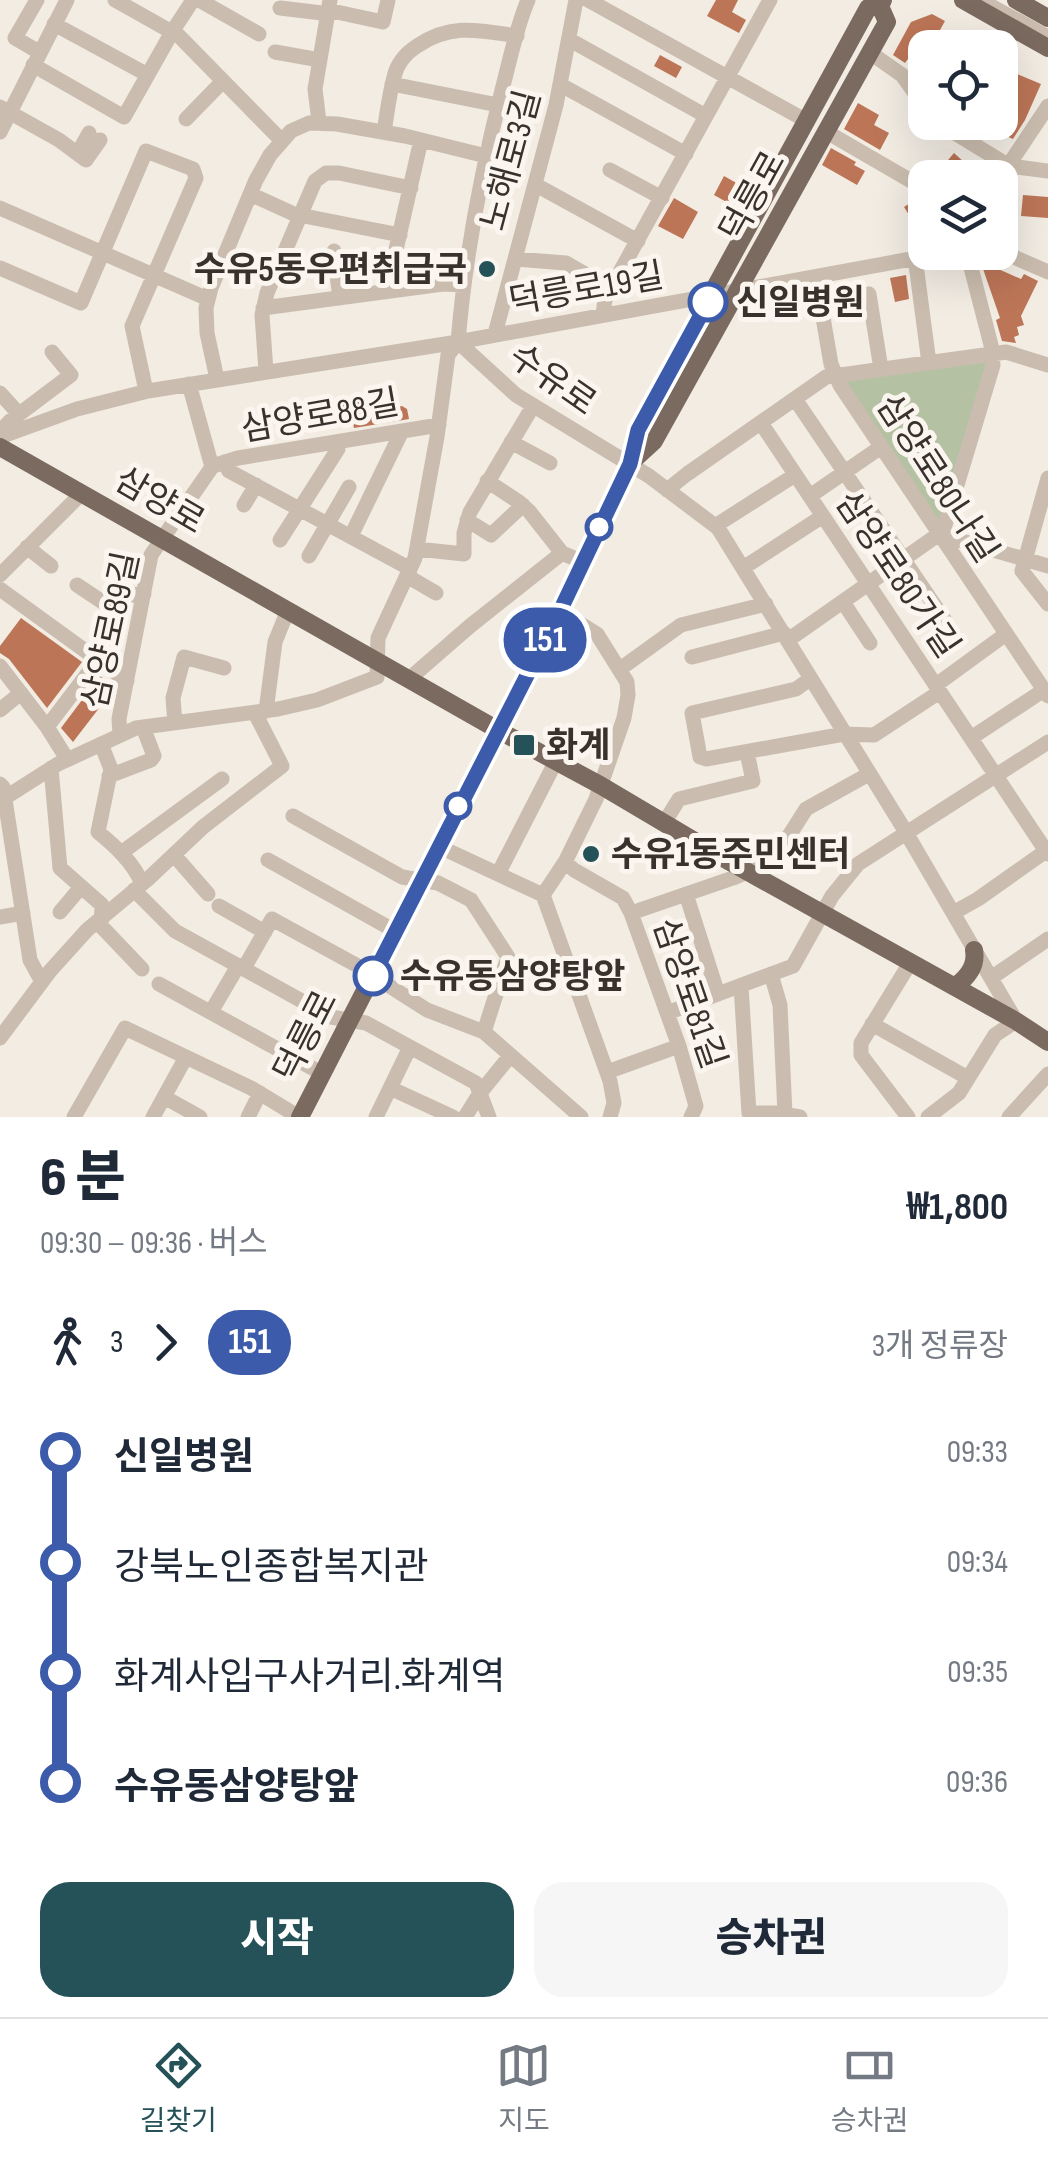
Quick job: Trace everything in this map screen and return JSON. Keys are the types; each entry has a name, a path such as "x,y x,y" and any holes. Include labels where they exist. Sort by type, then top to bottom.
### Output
{"main road":[{"path":"963,0 1048,48"},
{"path":"1016,0 1048,18"},
{"name":"덕릉로","path":"299,1117 560,611 630,464 638,430 724,294 825,131 887,22 871,3 725,266 724,294"},
{"name":"삼양로","path":"0,446 1048,1042"},
{"path":"954,987 971,970 976,957 974,950"}],"street":[{"path":"37,0 15,38 36,59 124,117 172,32 196,0 258,34"},
{"path":"0,132 5,109 67,0"},
{"path":"115,0 172,32 282,141"},
{"path":"329,6 383,22 388,0"},
{"name":"수유로","path":"528,0 486,156 463,285 458,342 516,396 630,464 716,526 907,833 1016,1021"},
{"name":"노해로3길","path":"495,334 561,86 576,0"},
{"path":"588,0 805,120"},
{"path":"604,314 605,300 770,0"},
{"path":"980,0 1048,37"},
{"path":"997,0 1048,28"},
{"path":"280,8 322,13 329,6"},
{"path":"319,122 315,89 329,6"},
{"path":"54,24 148,75"},
{"path":"384,132 392,84 400,62 412,49 451,30 475,29 516,36"},
{"path":"570,40 706,116"},
{"path":"276,52 320,60"},
{"path":"870,52 908,83"},
{"path":"186,119 223,81"},
{"path":"392,84 498,105"},
{"path":"561,86 686,154"},
{"path":"1012,160 1048,106"},
{"path":"5,109 80,155"},
{"path":"217,379 207,333 208,299 250,194 270,155 291,131 319,122 384,132 486,156"},
{"path":"825,131 908,179"},
{"path":"72,173 95,136"},
{"path":"399,290 395,254 421,140"},
{"path":"962,140 988,160"},
{"path":"0,268 81,303 146,151 193,170 196,178 132,326 146,392"},
{"path":"610,170 662,198"},
{"path":"1018,172 1048,171"},
{"path":"266,372 262,315 266,294 315,182 326,174 339,173 410,188"},
{"path":"536,185 638,241"},
{"path":"250,194 300,215 400,235"},
{"path":"0,208 208,299"},
{"path":"334,251 340,298"},
{"name":"덕릉로19길","path":"0,434 76,409 146,392 458,342 816,278 908,257"},
{"path":"516,259 566,264 611,289"},
{"path":"1018,259 1048,272"},
{"path":"921,270 930,363"},
{"path":"692,657 786,637 942,535 993,365 992,345 971,270"},
{"name":"삼양로80나길","path":"816,278 835,375 1046,693"},
{"path":"263,308 442,284 463,285"},
{"path":"869,294 881,369"},
{"name":"삼양로88길","path":"376,661 378,638 417,548 448,354 458,342"},
{"path":"0,434 70,375 52,352"},
{"path":"668,490 826,376 1006,352 1048,365"},
{"path":"189,384 218,464 405,566 412,580 436,593"},
{"path":"0,393 20,414"},
{"path":"795,399 956,636"},
{"path":"417,548 464,554 470,512 533,406"},
{"name":"삼양로80가길","path":"761,423 1047,852"},
{"name":"삼양로88길","path":"218,464 439,425"},
{"path":"351,536 402,431"},
{"path":"280,540 338,448 337,442"},
{"path":"510,442 550,463"},
{"name":"삼양로80가길","path":"810,496 881,447"},
{"name":"삼양로89길","path":"120,735 119,719 151,554 218,464"},
{"path":"716,526 796,475"},
{"path":"1048,478 1022,571 1048,604"},
{"path":"487,481 523,506 562,553 583,562"},
{"path":"244,505 256,485"},
{"path":"309,556 349,486"},
{"path":"0,575 82,493"},
{"path":"467,520 491,536 523,506"},
{"path":"743,568 823,516"},
{"path":"942,535 1048,566"},
{"path":"27,548 51,566"},
{"path":"409,679 562,553"},
{"path":"77,585 107,606 124,595 144,594"},
{"path":"0,589 127,681"},
{"path":"843,602 870,643"},
{"path":"620,669 681,625 766,604"},
{"path":"3,1026 86,930 204,827 282,766 260,712 275,642 288,610"},
{"path":"543,895 565,862 596,799 628,695 627,682 597,634 560,611"},
{"name":"삼양로80가길","path":"937,687 1006,634"},
{"path":"175,723 173,698 184,657 224,668"},
{"path":"48,727 98,660"},
{"path":"42,982 30,960 2,794 67,759 143,727 260,712 317,700 377,677 376,661"},
{"path":"0,666 48,727 67,759"},
{"path":"810,680 796,689 692,714 700,758 844,734 874,735 934,695 937,687"},
{"path":"0,710 21,692"},
{"path":"971,738 1046,693"},
{"path":"109,776 154,756 143,727"},
{"path":"666,1013 793,966 832,896 858,864 1048,742"},
{"path":"100,744 110,769 98,832 121,853 139,877 138,887 175,931 331,1017 366,1023 476,1082 489,1117"},
{"path":"664,823 679,799 753,781 747,752"},
{"path":"498,874 556,761"},
{"path":"51,768 60,868 102,905 101,926 142,969"},
{"path":"631,912 773,861 806,809 870,774"},
{"path":"121,853 222,779"},
{"path":"293,816 402,877 438,883 471,900 508,957 484,1032"},
{"path":"438,846 543,895 607,1072 614,1104 610,1117"},
{"path":"953,913 1047,852"},
{"path":"174,855 213,900 373,976 427,1010 484,1032 581,1117"},
{"path":"268,860 395,932"},
{"name":"삼양로81길","path":"565,862 622,898 631,912 696,1106 692,1117"},
{"path":"60,912 82,887"},
{"path":"686,894 718,994"},
{"path":"0,917 22,913"},
{"path":"211,1012 234,971 247,963 268,925"},
{"path":"990,978 1048,939"},
{"path":"908,1117 861,1055 861,1042 910,963"},
{"path":"740,986 758,1114 792,1116 780,1005 771,974"},
{"path":"159,984 323,1074"},
{"path":"928,1117 959,1092 995,1035 1016,1021"},
{"path":"872,1024 968,1078"},
{"path":"74,1117 125,1028 299,1117"},
{"path":"607,1072 678,1046"},
{"path":"376,1117 410,1047"},
{"path":"465,1117 510,1056"},
{"path":"153,1117 186,1057"},
{"path":"1010,1117 1048,1074"},
{"path":"390,1088 453,1117"},
{"path":"248,1117 260,1094"},
{"path":"164,1097 200,1117"}],"green space":[{"path":"987,362 940,524 842,379"}],"building":[{"path":"716,0 738,0 732,12 746,20 739,33 707,16"},
{"path":"932,14 945,21 940,30 908,30 905,63 893,55 911,22"},
{"path":"660,55 682,67 676,78 654,66"},
{"path":"1018,74 1041,84 1018,131"},
{"path":"858,103 879,115 874,125 889,133 880,150 844,129"},
{"path":"831,148 865,171 857,185 822,165"},
{"path":"724,176 749,190 739,209 714,195"},
{"path":"1023,195 1048,197 1048,218 1021,216"},
{"path":"674,198 698,212 683,239 658,226"},
{"path":"983,270 1001,270 1021,279 1024,274 1038,281 1021,316 1024,325 1017,327 1016,343 1002,341 996,320 1000,318"},
{"path":"906,275 909,299 895,302 890,278"},
{"path":"380,398 382,410 402,406 409,419 354,428 351,414 345,415 343,404"},
{"path":"21,618 82,662 47,708 0,653 0,646"},
{"path":"100,676 114,686 113,690 73,742 61,728"}],"bus line":[{"name":"151","path":"373,976 560,611 630,464 638,430 708,302"}],"place":[{"name":"수유5동우편취급국","path":"487,269"},
{"name":"신일병원","path":"708,302"},
{"name":"화계","path":"524,745"},
{"name":"수유1동주민센터","path":"591,854"},
{"name":"수유동삼양탕앞","path":"373,976"}]}
